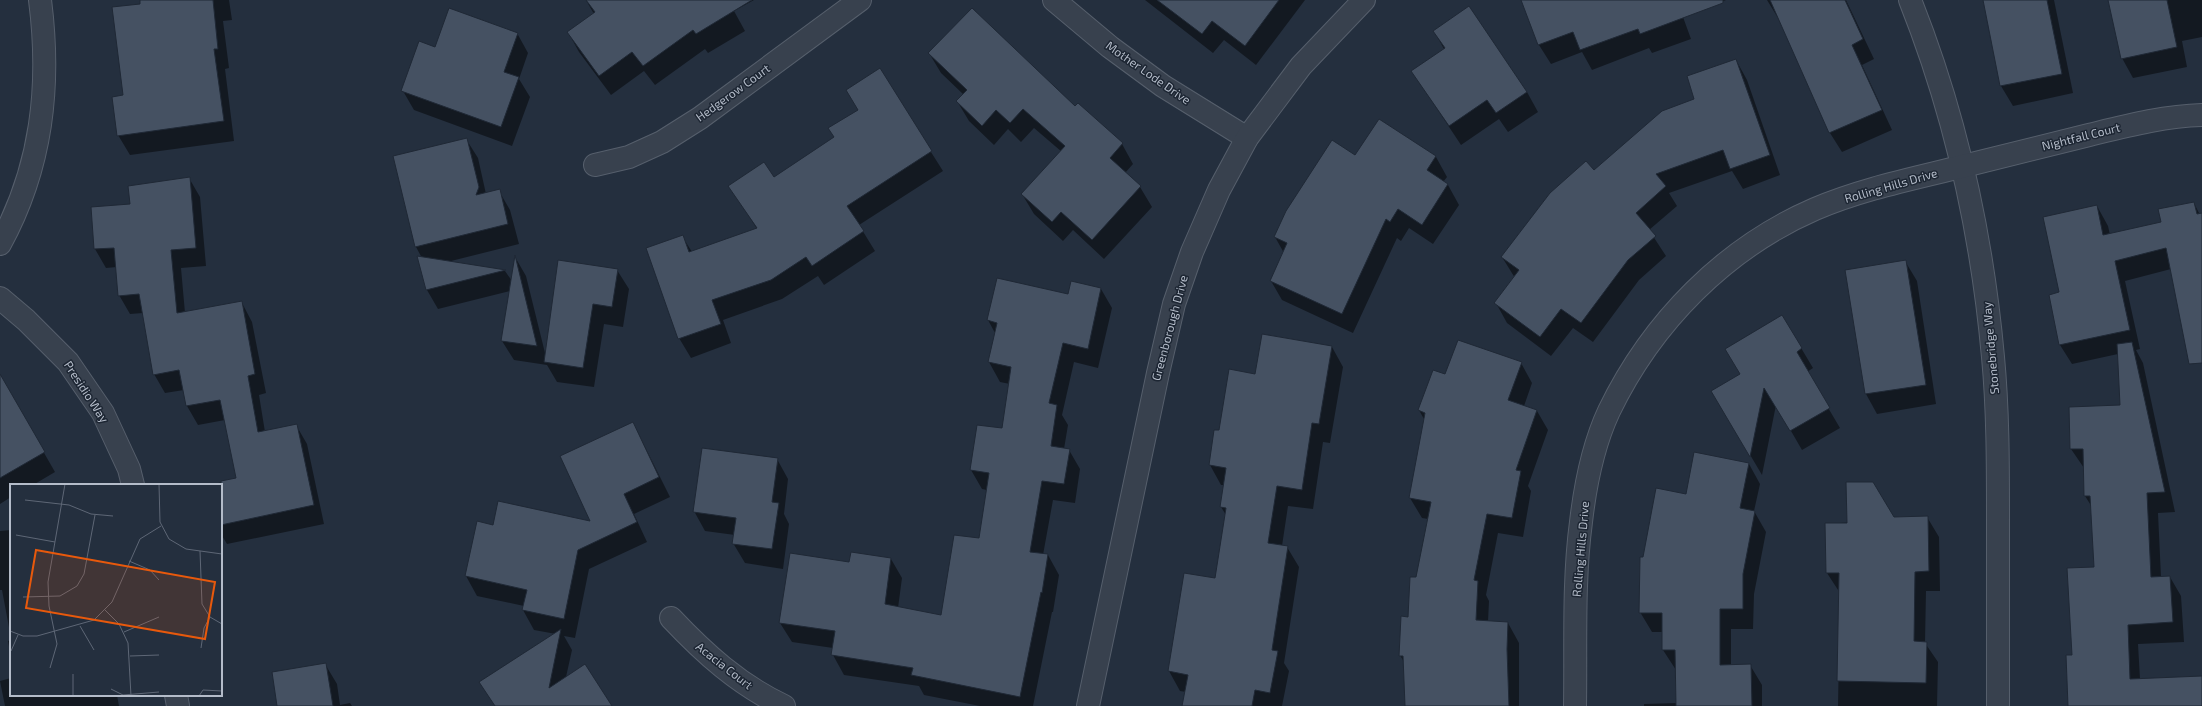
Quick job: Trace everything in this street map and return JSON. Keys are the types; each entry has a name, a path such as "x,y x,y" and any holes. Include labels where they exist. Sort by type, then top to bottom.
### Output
{"street":[{"path":"0,244 28,183 40,137 45,83 40,0"},
{"name":"Hedgerow Court","path":"595,165 629,157 662,142 700,118 860,0"},
{"name":"Mother Lode Drive","path":"1054,0 1110,47 1163,86 1247,138"},
{"name":"Greenborough Drive","path":"1088,706 1174,304 1192,252 1219,190 1247,138 1301,66 1364,0"},
{"name":"Stonebridge Way","path":"1910,0 1934,67 1962,167 1977,236 1987,299 1996,400 1998,706"},
{"name":"Nightfall Court","path":"1962,167 2131,125 2186,115 2202,115"},
{"name":"Rolling Hills Drive","path":"1575,706 1577,577 1581,521 1591,464 1608,413 1633,366 1671,316 1713,272 1762,237 1815,209 1873,188 1962,167"},
{"name":"Presidio Way","path":"0,298 26,320 68,362 103,414 129,469 133,484"},
{"name":"Acacia Court","path":"671,618 700,648 731,675 765,697 784,706"},
{"path":"176,696 178,706"}],"building":[{"path":"140,0 213,0 218,49 214,49 224,121 117,136 112,97 123,95 112,7 140,4"},
{"path":"586,0 752,0 696,34 693,30 643,66 632,52 599,76 567,32 595,12"},
{"path":"1157,0 1279,0 1245,46 1212,21 1202,34"},
{"path":"1521,0 1723,0 1723,3 1640,34 1638,29 1580,50 1573,32 1538,45"},
{"path":"1770,0 1845,0 1863,39 1852,45 1882,110 1829,133"},
{"path":"1983,0 2047,0 2062,74 2000,86"},
{"path":"2108,0 2167,0 2177,47 2121,59"},
{"path":"1469,6 1527,92 1496,113 1487,100 1449,126 1411,71 1445,48 1433,31"},
{"path":"449,8 518,33 504,72 519,77 501,127 401,91 419,41 435,47"},
{"path":"972,8 1075,106 1078,103 1123,143 1110,158 1141,186 1092,240 1061,212 1052,222 1021,194 1065,146 1023,109 1010,123 996,110 982,126 956,101 967,90 928,53"},
{"path":"1736,59 1770,155 1730,169 1723,150 1656,174 1666,186 1636,213 1656,236 1628,260 1581,323 1561,309 1540,337 1494,303 1519,270 1501,257 1550,193 1586,161 1594,170 1662,111 1694,99 1687,76"},
{"path":"880,68 932,151 847,206 864,231 812,266 806,257 771,280 712,300 721,324 678,339 646,248 683,235 689,252 757,228 728,186 764,162 774,177 834,137 828,128 858,110 846,90"},
{"path":"1379,119 1436,156 1427,170 1448,184 1422,225 1398,209 1390,222 1386,219 1342,314 1270,281 1287,243 1274,237 1286,211 1332,140 1355,155"},
{"path":"467,138 479,187 476,195 500,189 508,224 415,247 393,156"},
{"path":"190,177 196,248 171,250 177,313 242,301 255,374 248,376 258,432 297,424 314,505 222,525 221,481 236,478 220,400 186,406 179,370 153,375 139,294 118,296 114,248 94,249 91,207 130,204 128,186"},
{"path":"2194,202 2197,214 2202,213 2202,363 2189,364 2166,248 2115,261 2130,330 2059,345 2049,295 2059,292 2043,217 2097,205 2103,235 2161,222 2158,209"},
{"path":"515,255 537,346 501,341"},
{"path":"417,256 506,270 426,290"},
{"path":"558,260 618,269 612,307 593,304 583,368 544,362"},
{"path":"1906,260 1926,385 1865,394 1845,270"},
{"path":"997,278 1068,294 1071,281 1101,288 1088,349 1063,343 1049,403 1057,405 1051,446 1070,449 1064,484 1042,481 1030,552 1048,554 1042,593 1041,592 1020,697 911,675 913,668 831,655 835,631 779,623 790,553 849,562 851,552 891,558 885,604 941,615 954,535 979,538 989,473 970,470 977,425 1002,428 1011,367 988,362 997,323 987,320"},
{"path":"1782,315 1802,348 1797,352 1830,408 1790,431 1764,388 1750,457 1711,391 1740,374 1725,349"},
{"path":"1262,334 1332,346 1319,424 1312,423 1302,490 1277,486 1268,543 1288,546 1272,650 1278,651 1270,693 1255,690 1252,706 1182,706 1188,675 1168,671 1184,573 1215,578 1226,508 1220,507 1226,468 1209,465 1214,430 1219,430 1229,369 1255,374"},
{"path":"1458,340 1522,362 1508,400 1537,410 1516,470 1521,471 1512,518 1487,514 1474,580 1478,581 1476,620 1508,622 1507,649 1509,706 1405,706 1403,656 1399,656 1401,616 1408,617 1410,577 1416,577 1431,502 1409,498 1425,413 1418,410 1433,370 1445,374"},
{"path":"2132,342 2165,492 2147,493 2151,577 2170,576 2173,622 2128,625 2130,679 2202,676 2202,706 2068,706 2066,655 2072,655 2067,568 2094,567 2090,496 2084,496 2083,449 2070,449 2069,407 2120,405 2117,344"},
{"path":"0,374 45,452 0,478"},
{"path":"633,422 659,477 624,494 637,522 578,550 564,619 522,610 527,590 465,576 477,521 493,525 498,501 590,521 560,456"},
{"path":"702,448 778,458 772,502 779,503 772,549 732,544 736,518 693,512"},
{"path":"1694,452 1749,463 1740,508 1755,511 1743,574 1743,609 1720,609 1720,665 1751,664 1752,706 1676,706 1675,650 1662,650 1662,613 1639,613 1640,557 1643,557 1656,488 1686,494"},
{"path":"1846,482 1873,482 1894,517 1928,516 1929,571 1915,572 1914,641 1927,642 1926,683 1837,681 1839,573 1826,573 1825,523 1847,523"},
{"path":"561,629 549,688 585,664 612,706 495,706 479,682"},
{"path":"326,663 333,706 277,706 272,672"}]}
